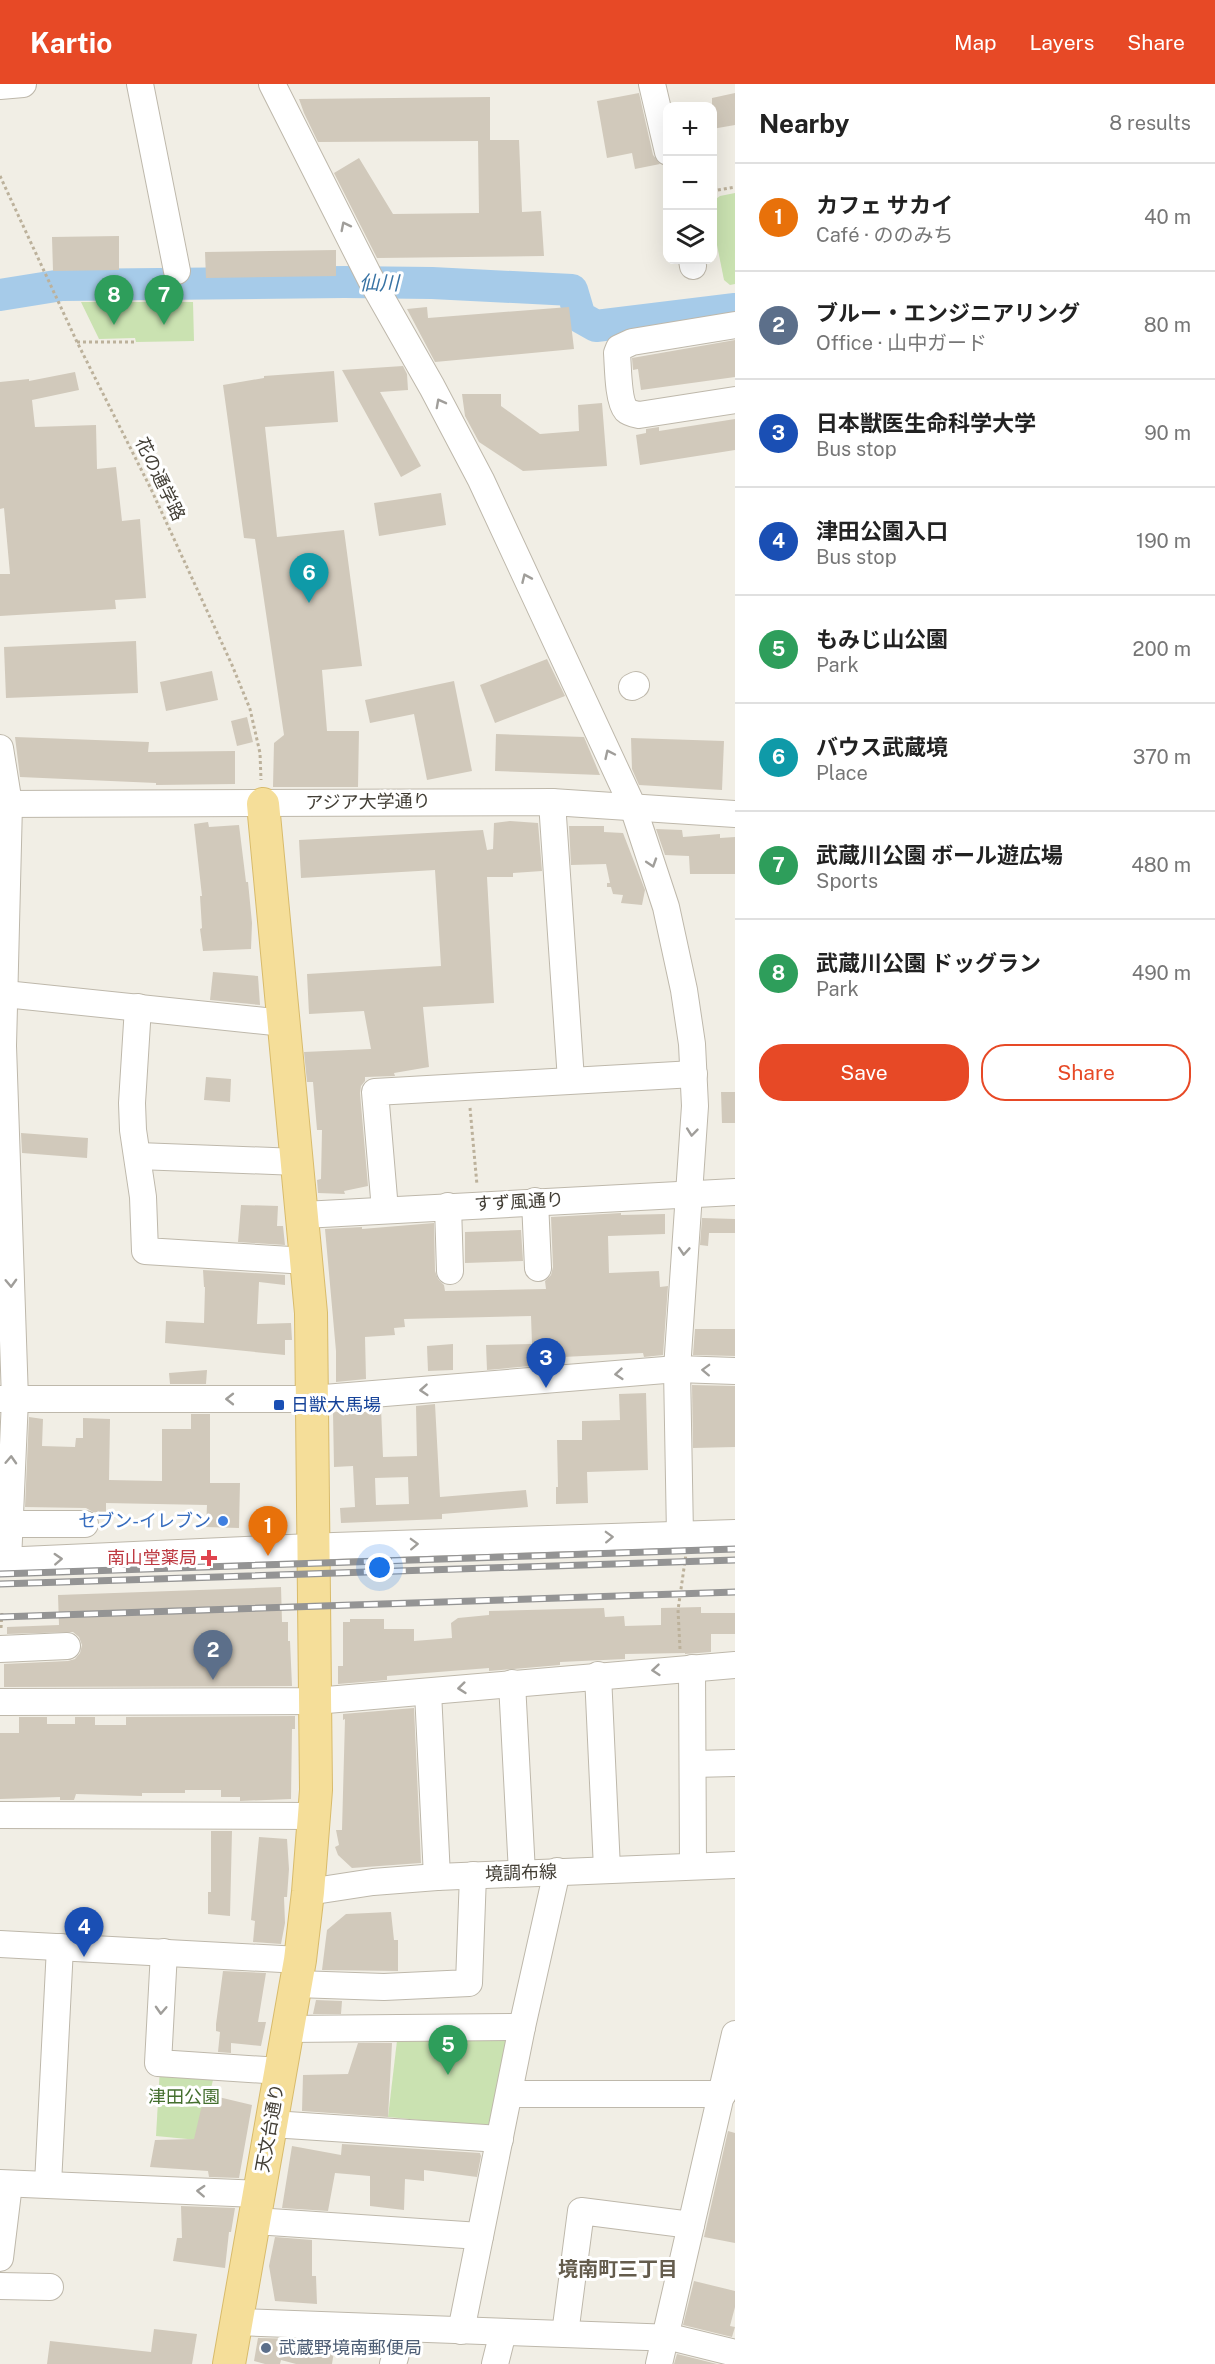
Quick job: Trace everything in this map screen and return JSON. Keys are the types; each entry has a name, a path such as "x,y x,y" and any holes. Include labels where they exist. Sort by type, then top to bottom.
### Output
{"main road":[{"name":"天文台通り","path":"229,2364 298,1972 314,1816 311,1313 263,804"}],"street":[{"path":"140,84 177,271"},
{"path":"273,84 375,285 481,480 633,807 666,907 684,990 694,1074 695,1106 677,1369 685,1535"},
{"path":"652,84 663,131"},
{"path":"735,326 632,342 619,348 617,353 622,399 625,409 631,414 639,415 735,400"},
{"path":"0,748 4,804 3,1046 7,1400 4,1561 314,1547 735,1533"},
{"path":"552,802 571,1080"},
{"name":"アジア大学通り","path":"4,804 552,802 735,814"},
{"path":"5,994 284,1023"},
{"path":"138,1007 132,1103 133,1131 143,1197 145,1251 307,1261"},
{"path":"385,1210 375,1092 694,1074"},
{"path":"138,1156 298,1162"},
{"name":"すず風通り","path":"303,1215 735,1192"},
{"path":"535,1201 538,1268"},
{"path":"448,1206 450,1271"},
{"path":"7,1400 312,1399 677,1369 735,1371"},
{"path":"6,1513 85,1524"},
{"path":"0,1649 67,1646"},
{"path":"0,1702 315,1701 735,1665"},
{"path":"686,1668 693,1764 693,1865"},
{"path":"598,1675 607,1869"},
{"path":"512,1683 522,1873"},
{"path":"428,1692 437,1877"},
{"path":"693,1764 735,1763"},
{"path":"0,1815 314,1816"},
{"name":"境調布線","path":"308,1892 373,1882 437,1877 735,1864"},
{"path":"461,2331 522,2027 557,1871"},
{"path":"0,1944 164,1952 384,1987 468,1983 473,1875"},
{"path":"48,2184 60,1947"},
{"path":"164,1952 158,2063 280,2071"},
{"path":"287,2029 522,2027"},
{"path":"658,2364 691,2225 725,2105 735,2034"},
{"path":"509,2094 725,2105"},
{"path":"272,2124 500,2139"},
{"path":"0,2258 4,2183 48,2184 257,2207 480,2236"},
{"path":"565,2334 581,2211 691,2225"},
{"path":"0,2286 50,2287"},
{"path":"237,2322 403,2330 674,2338 735,2353"},
{"path":"393,2364 403,2330"},
{"path":"495,2364 503,2332"}],"path":[{"name":"花の通学路","path":"0,176 52,291 151,489 250,709 260,753 263,804"},
{"path":"717,190 735,187"},
{"path":"77,342 136,342"},
{"path":"469,1087 478,1204"},
{"path":"685,1535 678,1610 686,1668"},
{"path":"1,1630 2,1612"}],"green space":[{"path":"735,193 735,284 730,285 724,280 717,245 717,198"},
{"path":"81,302 193,302 194,341 136,342 135,338 99,339"},
{"path":"398,2032 511,2033 494,2127 388,2117"},
{"name":"津田公園","path":"160,2067 215,2072 198,2140 156,2136"}],"building":[{"path":"639,93 653,155 660,164 635,169 632,153 607,158 597,101"},
{"path":"735,93 735,125 717,128 717,102 712,102 712,98"},
{"path":"490,97 490,140 519,140 522,212 541,211 544,256 377,258 334,173 359,158 393,214 479,213 478,141 318,142 299,99"},
{"path":"119,236 119,270 53,271 52,237"},
{"path":"336,250 336,276 206,278 205,252"},
{"path":"427,307 428,318 569,307 574,349 435,362 407,309"},
{"path":"735,340 735,377 641,390 638,369 633,370 632,358"},
{"path":"403,366 407,374 408,390 380,392 421,466 401,477 342,370"},
{"path":"334,371 338,422 265,427 277,537 344,530 362,666 322,670 327,731 359,731 358,787 273,787 274,743 284,735 255,539 244,538 223,385 264,378 264,376"},
{"path":"75,372 79,390 32,400 35,427 96,425 97,469 116,467 122,521 140,519 146,598 115,600 116,609 0,616 0,574 10,574 4,508 0,509 0,382 29,379 29,381"},
{"path":"462,394 501,394 501,406 540,434 579,431 578,405 602,403 607,466 523,471 479,442 465,416"},
{"path":"735,419 735,450 640,465 636,435 646,433 646,429 659,427 659,431"},
{"path":"441,493 446,525 379,536 374,503"},
{"path":"136,641 138,693 6,698 4,647"},
{"path":"547,659 565,696 495,723 480,685"},
{"path":"212,671 218,700 166,711 160,682"},
{"path":"454,681 472,771 427,780 414,714 370,723 365,700"},
{"path":"247,717 253,742 237,746 231,721"},
{"path":"496,734 584,737 600,775 495,771"},
{"path":"15,737 149,742 148,752 235,751 235,784 156,785 156,783 20,777"},
{"path":"631,738 724,741 722,790 639,785 632,769"},
{"path":"510,821 538,823 542,871 513,873 513,877 487,877 494,1003 423,1007 429,1067 394,1073 395,1076 365,1077 361,1086 368,1186 344,1191 345,1194 318,1193 317,1180 321,1179 322,1130 317,1130 313,1082 307,1082 304,1052 371,1049 364,1011 309,1014 307,974 441,966 435,870 301,878 299,840 483,830 487,850 493,849 494,823"},
{"path":"208,822 209,827 239,825 252,923 251,949 203,951 200,929 202,928 200,896 202,896 194,824"},
{"path":"569,826 604,826 604,832 623,833 645,890 642,905 621,903 623,895 613,894 611,887 607,887 607,883 610,883 606,864 571,865"},
{"path":"656,829 682,830 683,837 720,834 720,838 735,837 735,874 690,874 689,856 665,855"},
{"path":"213,972 258,976 260,1005 210,1000"},
{"path":"206,1077 231,1079 230,1102 204,1100"},
{"path":"721,1092 735,1092 735,1123 722,1123"},
{"path":"21,1133 88,1138 87,1158 22,1153"},
{"path":"241,1205 278,1206 277,1226 283,1226 285,1245 238,1242"},
{"path":"621,1213 621,1215 665,1214 665,1234 608,1236 609,1273 659,1271 660,1287 668,1286 663,1355 644,1357 643,1353 563,1357 564,1362 531,1363 531,1366 487,1370 486,1345 532,1344 531,1316 404,1319 405,1327 394,1328 395,1335 365,1337 366,1379 336,1382 336,1351 325,1229 362,1227 362,1229 434,1223 435,1271 445,1291 546,1289 545,1281 551,1275 553,1267 551,1217"},
{"path":"702,1218 735,1219 735,1233 709,1233 708,1246 700,1245"},
{"path":"521,1230 523,1261 465,1263 465,1232"},
{"path":"203,1270 285,1275 285,1285 259,1282 257,1324 291,1323 292,1340 285,1340 285,1355 165,1343 166,1321 204,1323"},
{"path":"695,1329 735,1329 735,1356 693,1355"},
{"path":"453,1344 453,1370 428,1371 427,1346"},
{"path":"207,1370 206,1384 170,1384 169,1373"},
{"path":"692,1385 735,1386 735,1447 693,1448"},
{"path":"646,1393 648,1470 587,1472 588,1503 556,1504 557,1440 582,1440 582,1421 620,1420 619,1394"},
{"path":"435,1404 440,1497 526,1490 528,1507 442,1514 442,1519 341,1523 340,1508 355,1507 353,1466 334,1467 333,1412 381,1408 383,1457 417,1456 416,1406","holes":["408,1477 409,1504 376,1505 375,1478"]},
{"path":"191,1414 210,1414 210,1483 240,1483 239,1528 206,1527 207,1505 106,1503 106,1512 93,1512 86,1508 25,1507 29,1417 43,1419 42,1446 75,1447 76,1438 83,1438 83,1418 110,1419 109,1480 162,1481 162,1429 191,1429"},
{"path":"281,1587 282,1622 288,1622 292,1686 4,1687 4,1664 68,1661 75,1659 80,1653 82,1645 79,1637 73,1632 7,1634 7,1627 59,1625 58,1595"},
{"path":"701,1607 701,1613 735,1613 735,1634 711,1634 711,1652 625,1654 625,1659 560,1662 560,1665 489,1671 489,1668 387,1676 387,1680 338,1684 338,1666 343,1666 343,1622 350,1622 350,1619 384,1619 384,1629 414,1629 414,1641 452,1638 451,1623 458,1618 489,1615 489,1611 604,1608 605,1617 624,1616 625,1626 661,1625 661,1608"},
{"path":"414,1708 421,1863 352,1868 338,1855 335,1847 339,1845 336,1830 342,1830 345,1719 343,1720 343,1714"},
{"path":"295,1716 295,1729 292,1729 291,1799 240,1801 240,1797 221,1797 221,1790 185,1790 185,1793 142,1793 142,1796 76,1794 74,1800 60,1800 60,1797 0,1799 0,1733 19,1733 19,1717 47,1717 47,1724 75,1724 75,1717 95,1717 95,1725 126,1725 126,1717"},
{"path":"211,1831 232,1831 230,1916 208,1914 208,1892 211,1892"},
{"path":"259,1837 287,1839 289,1869 287,1897 284,1897 285,1923 281,1944 253,1942 255,1921 251,1920"},
{"path":"391,1912 394,1940 398,1940 398,1971 322,1970 327,1930 346,1914"},
{"path":"223,1971 266,1973 258,2022 266,2022 261,2046 231,2043 231,2053 218,2052 220,2032 216,2031 216,2024"},
{"path":"316,2000 342,2001 341,2014 313,2014"},
{"path":"358,2043 392,2043 388,2117 302,2111 303,2075 348,2074"},
{"path":"210,2095 252,2105 239,2178 209,2177 208,2171 150,2167 155,2140 194,2139 201,2109"},
{"path":"728,2131 735,2133 735,2243 704,2237"},
{"path":"342,2144 480,2153 481,2156 477,2177 424,2170 424,2181 405,2179 404,2210 370,2206 370,2176 335,2173 328,2211 282,2208 292,2146 341,2155"},
{"path":"181,2206 235,2208 231,2232 229,2232 225,2268 173,2261 177,2238 182,2238"},
{"path":"275,2237 312,2240 312,2276 316,2276 317,2304 275,2301 269,2266"},
{"path":"694,2281 735,2291 735,2307 730,2326 735,2327 732,2337 683,2325"},
{"path":"154,2329 197,2334 192,2364 47,2364 50,2341 151,2352"},
{"path":"258,2338 302,2339 335,2345 332,2364 296,2364 281,2360 280,2364 265,2364 254,2361"},
{"path":"677,2354 717,2364 674,2364"}],"waterway":[{"name":"仙川","path":"0,295 62,285 432,283 572,290 580,317 596,326 735,309"}],"railway":[{"path":"0,1574 735,1549"},
{"path":"0,1584 735,1560"},
{"path":"0,1617 735,1592"}],"place":[{"name":"武蔵川公園 ドッグラン","path":"114,325"},
{"name":"武蔵川公園 ボール遊広場","path":"164,325"},
{"name":"バウス武蔵境","path":"309,603"},
{"name":"日本獣医生命科学大学","path":"546,1388"},
{"name":"日獣大馬場","path":"279,1405"},
{"name":"セブン-イレブン","path":"223,1521"},
{"name":"カフェ サカイ","path":"268,1556"},
{"name":"南山堂薬局","path":"209,1558"},
{"name":"ブルー・エンジニアリング","path":"213,1680"},
{"name":"津田公園入口","path":"84,1957"},
{"name":"もみじ山公園","path":"448,2075"},
{"name":"武蔵野境南郵便局","path":"266,2348"}],"district":[{"name":"境南町三丁目","path":"618,2269"}]}
